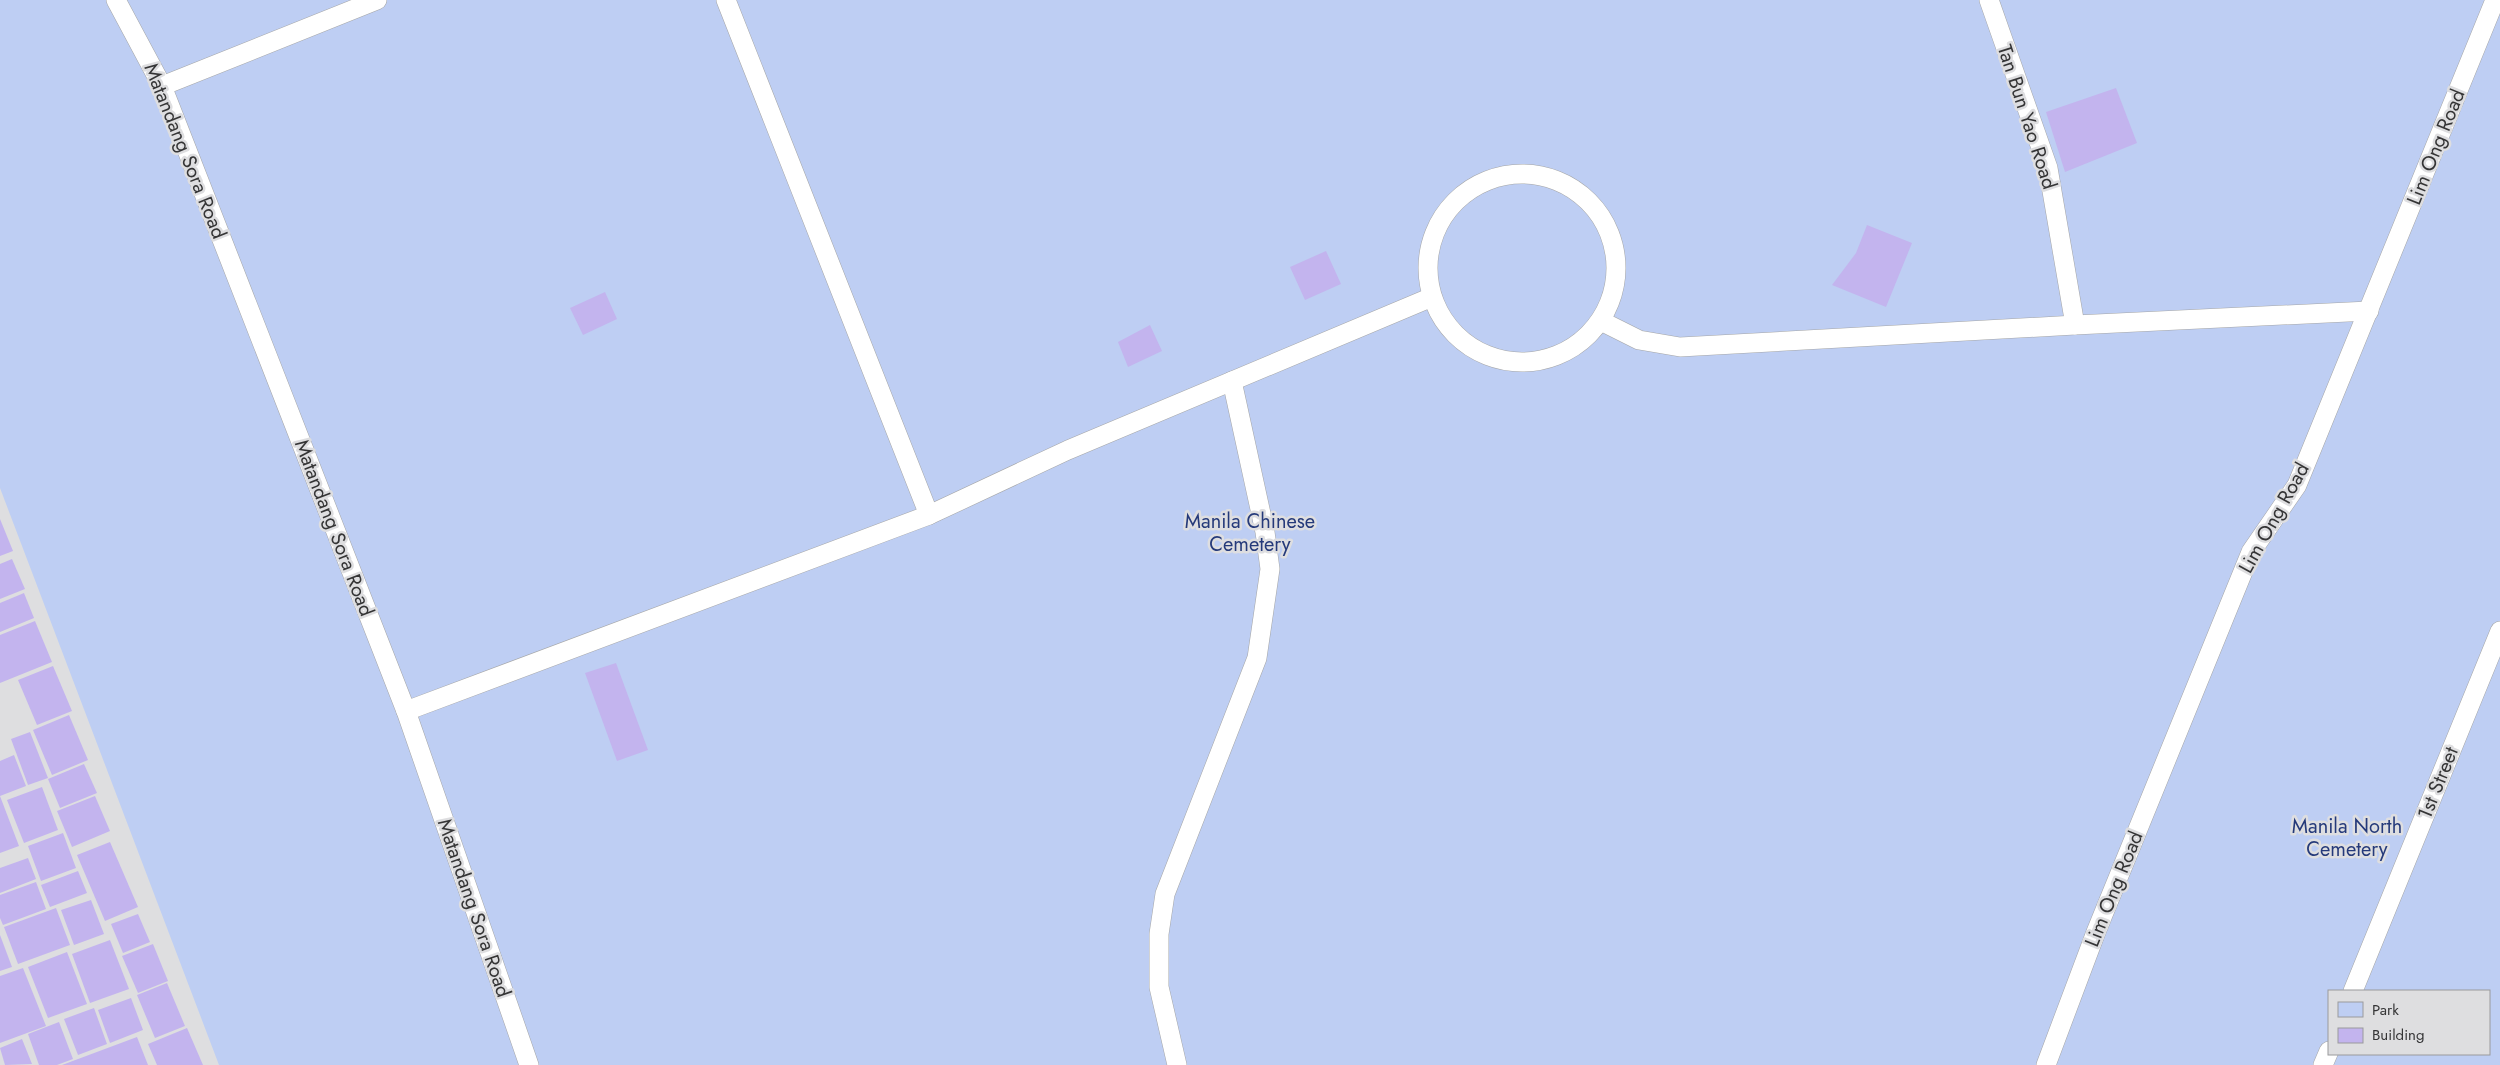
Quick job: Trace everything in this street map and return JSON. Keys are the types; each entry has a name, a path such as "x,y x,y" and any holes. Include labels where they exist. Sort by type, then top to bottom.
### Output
{"lane":[{"name":"Matandang Sora Road","path":"116,0 162,86 406,711 529,1065"},
{"path":"162,86 377,0"},
{"path":"726,0 929,515"},
{"name":"Tan Bun Yao Road","path":"1989,0 2048,168 2074,325"},
{"name":"Lim Ong Road","path":"2046,1065 2099,923 2251,552 2296,485 2495,0"},
{"path":"1527,174 1552,178 1574,189 1593,205 1606,226 1615,249 1616,274 1612,298 1601,321 1585,339 1564,353 1541,362 1516,363 1491,358 1469,347 1450,331 1428,288 1426,263 1431,238 1442,216 1458,197 1478,184 1502,176 1527,174"},
{"path":"406,711 929,515 1068,450 1432,298"},
{"path":"1601,321 1639,340 1680,347 2369,311"},
{"path":"1177,1065 1159,987 1159,934 1165,894 1257,658 1270,568 1265,532 1232,381"},
{"name":"1st Street","path":"2353,990 2500,631"},
{"path":"2323,1065 2328,1053"}],"green space":[{"name":"Manila Chinese Cemetery","path":"0,0 2500,0 2500,1065 219,1065 0,488"}],"building":[{"path":"2116,88 2137,143 2065,172 2046,112"},
{"path":"1867,225 1912,243 1886,307 1832,285 1856,253"},
{"path":"1326,251 1341,284 1305,300 1290,267"},
{"path":"605,292 617,319 583,335 570,308"},
{"path":"1150,325 1162,351 1128,367 1118,342"},
{"path":"0,519 13,551 0,556"},
{"path":"12,559 25,589 0,599 0,564"},
{"path":"24,593 34,618 0,632 0,603"},
{"path":"35,621 52,662 0,683 0,635"},
{"path":"616,663 648,750 617,761 585,673"},
{"path":"53,666 72,711 37,725 18,680"},
{"path":"69,715 88,760 52,775 33,730"},
{"path":"30,732 48,778 28,785 11,739"},
{"path":"14,755 26,786 0,796 0,761"},
{"path":"84,764 97,793 60,808 48,779"},
{"path":"42,787 58,830 24,843 7,800"},
{"path":"0,796 19,846 0,853"},
{"path":"95,796 110,831 72,847 57,811"},
{"path":"63,833 76,868 41,881 28,846"},
{"path":"110,842 138,907 105,921 77,855"},
{"path":"28,858 36,879 0,893 0,868"},
{"path":"78,871 87,893 50,907 41,885"},
{"path":"36,882 46,909 3,925 0,918 0,895"},
{"path":"91,900 104,934 74,945 61,910"},
{"path":"56,908 70,945 18,964 4,927"},
{"path":"138,914 150,942 123,953 111,924"},
{"path":"0,935 12,967 0,971"},
{"path":"110,940 129,989 90,1003 72,954"},
{"path":"153,944 168,981 138,993 122,956"},
{"path":"67,952 87,1004 48,1018 28,967"},
{"path":"23,968 46,1026 0,1043 0,976"},
{"path":"167,983 185,1026 155,1038 137,995"},
{"path":"131,998 143,1030 110,1043 98,1010"},
{"path":"94,1008 107,1044 78,1055 64,1019"},
{"path":"59,1022 73,1059 57,1065 39,1065 28,1034"},
{"path":"187,1028 203,1065 157,1065 148,1044"},
{"path":"137,1037 148,1065 62,1065"},
{"path":"22,1039 32,1064 5,1065 0,1048"}],"park label":[{"name":"Manila North Cemetery","path":"2347,838"}]}
